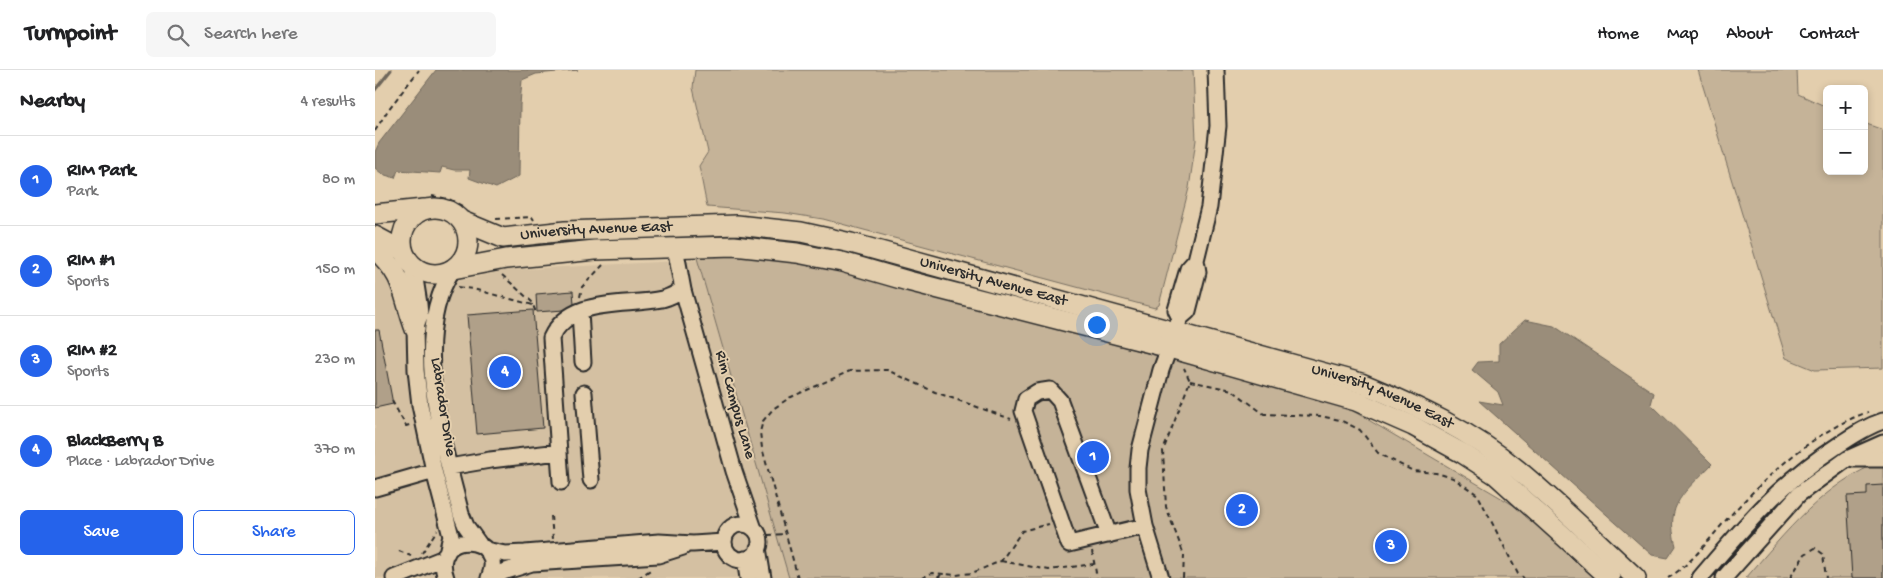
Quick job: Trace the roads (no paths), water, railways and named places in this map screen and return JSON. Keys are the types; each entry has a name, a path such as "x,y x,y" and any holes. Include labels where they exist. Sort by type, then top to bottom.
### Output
{"main road":[{"path":"408,258 402,240 409,220 417,213 427,209"},
{"path":"375,214 427,209 447,210 462,222 469,242 467,253 454,278 443,273 422,272 408,258 375,236"},
{"name":"University Avenue East","path":"462,222 503,238 565,231 709,225 737,225 801,232 851,243 1361,383 1420,407 1466,434 1517,469 1636,578"},
{"name":"University Avenue East","path":"454,278 506,259 595,250 734,246 797,253 842,262 909,281 1175,332 1356,401 1413,426 1462,453 1496,475 1610,578"},
{"path":"375,250 396,271 403,287 415,329"}],"street":[{"path":"1161,578 1145,526 1138,489 1140,450 1161,370 1175,332 1176,310 1188,269 1196,260 1209,207 1218,126 1216,70"},
{"name":"Rim Campus Lane","path":"675,247 683,290 734,471 761,532"},
{"name":"Labrador Drive","path":"408,258 420,315 415,329 419,396 434,471 451,536 443,565 446,578"},
{"name":"Labrador Drive","path":"454,278 443,287 435,309 431,345 436,402 461,514 466,526 483,547"},
{"path":"580,305 587,307 663,299 683,290"},
{"path":"580,305 583,362"},
{"path":"561,482 551,338 561,322 580,305"},
{"path":"1109,535 1060,401 1050,390 1037,392 1026,399 1023,411 1069,544 1089,540 1109,535 1145,526"},
{"path":"584,393 591,480"},
{"path":"1700,578 1776,493 1808,464 1868,426 1883,421"},
{"path":"1724,578 1799,494 1847,459 1883,443"},
{"path":"449,467 559,452"},
{"path":"1847,459 1883,459"},
{"path":"375,488 434,471"},
{"path":"758,548 755,553 745,559 739,559 729,554 724,542 725,534 735,525 747,525 761,532 758,548 763,578"},
{"path":"394,578 446,555 459,543 469,542 505,554 517,554 659,542 693,544 724,542"},
{"path":"483,547 492,562 490,577 532,563 658,555 693,544"},
{"path":"745,559 748,578"}],"waterway":[{"path":"375,90 391,70"}],"place":[{"name":"BlackBerry B","path":"505,372"},
{"name":"RIM Park","path":"1093,457"},
{"name":"RIM #1","path":"1242,510"},
{"name":"RIM #2","path":"1391,546"}]}
